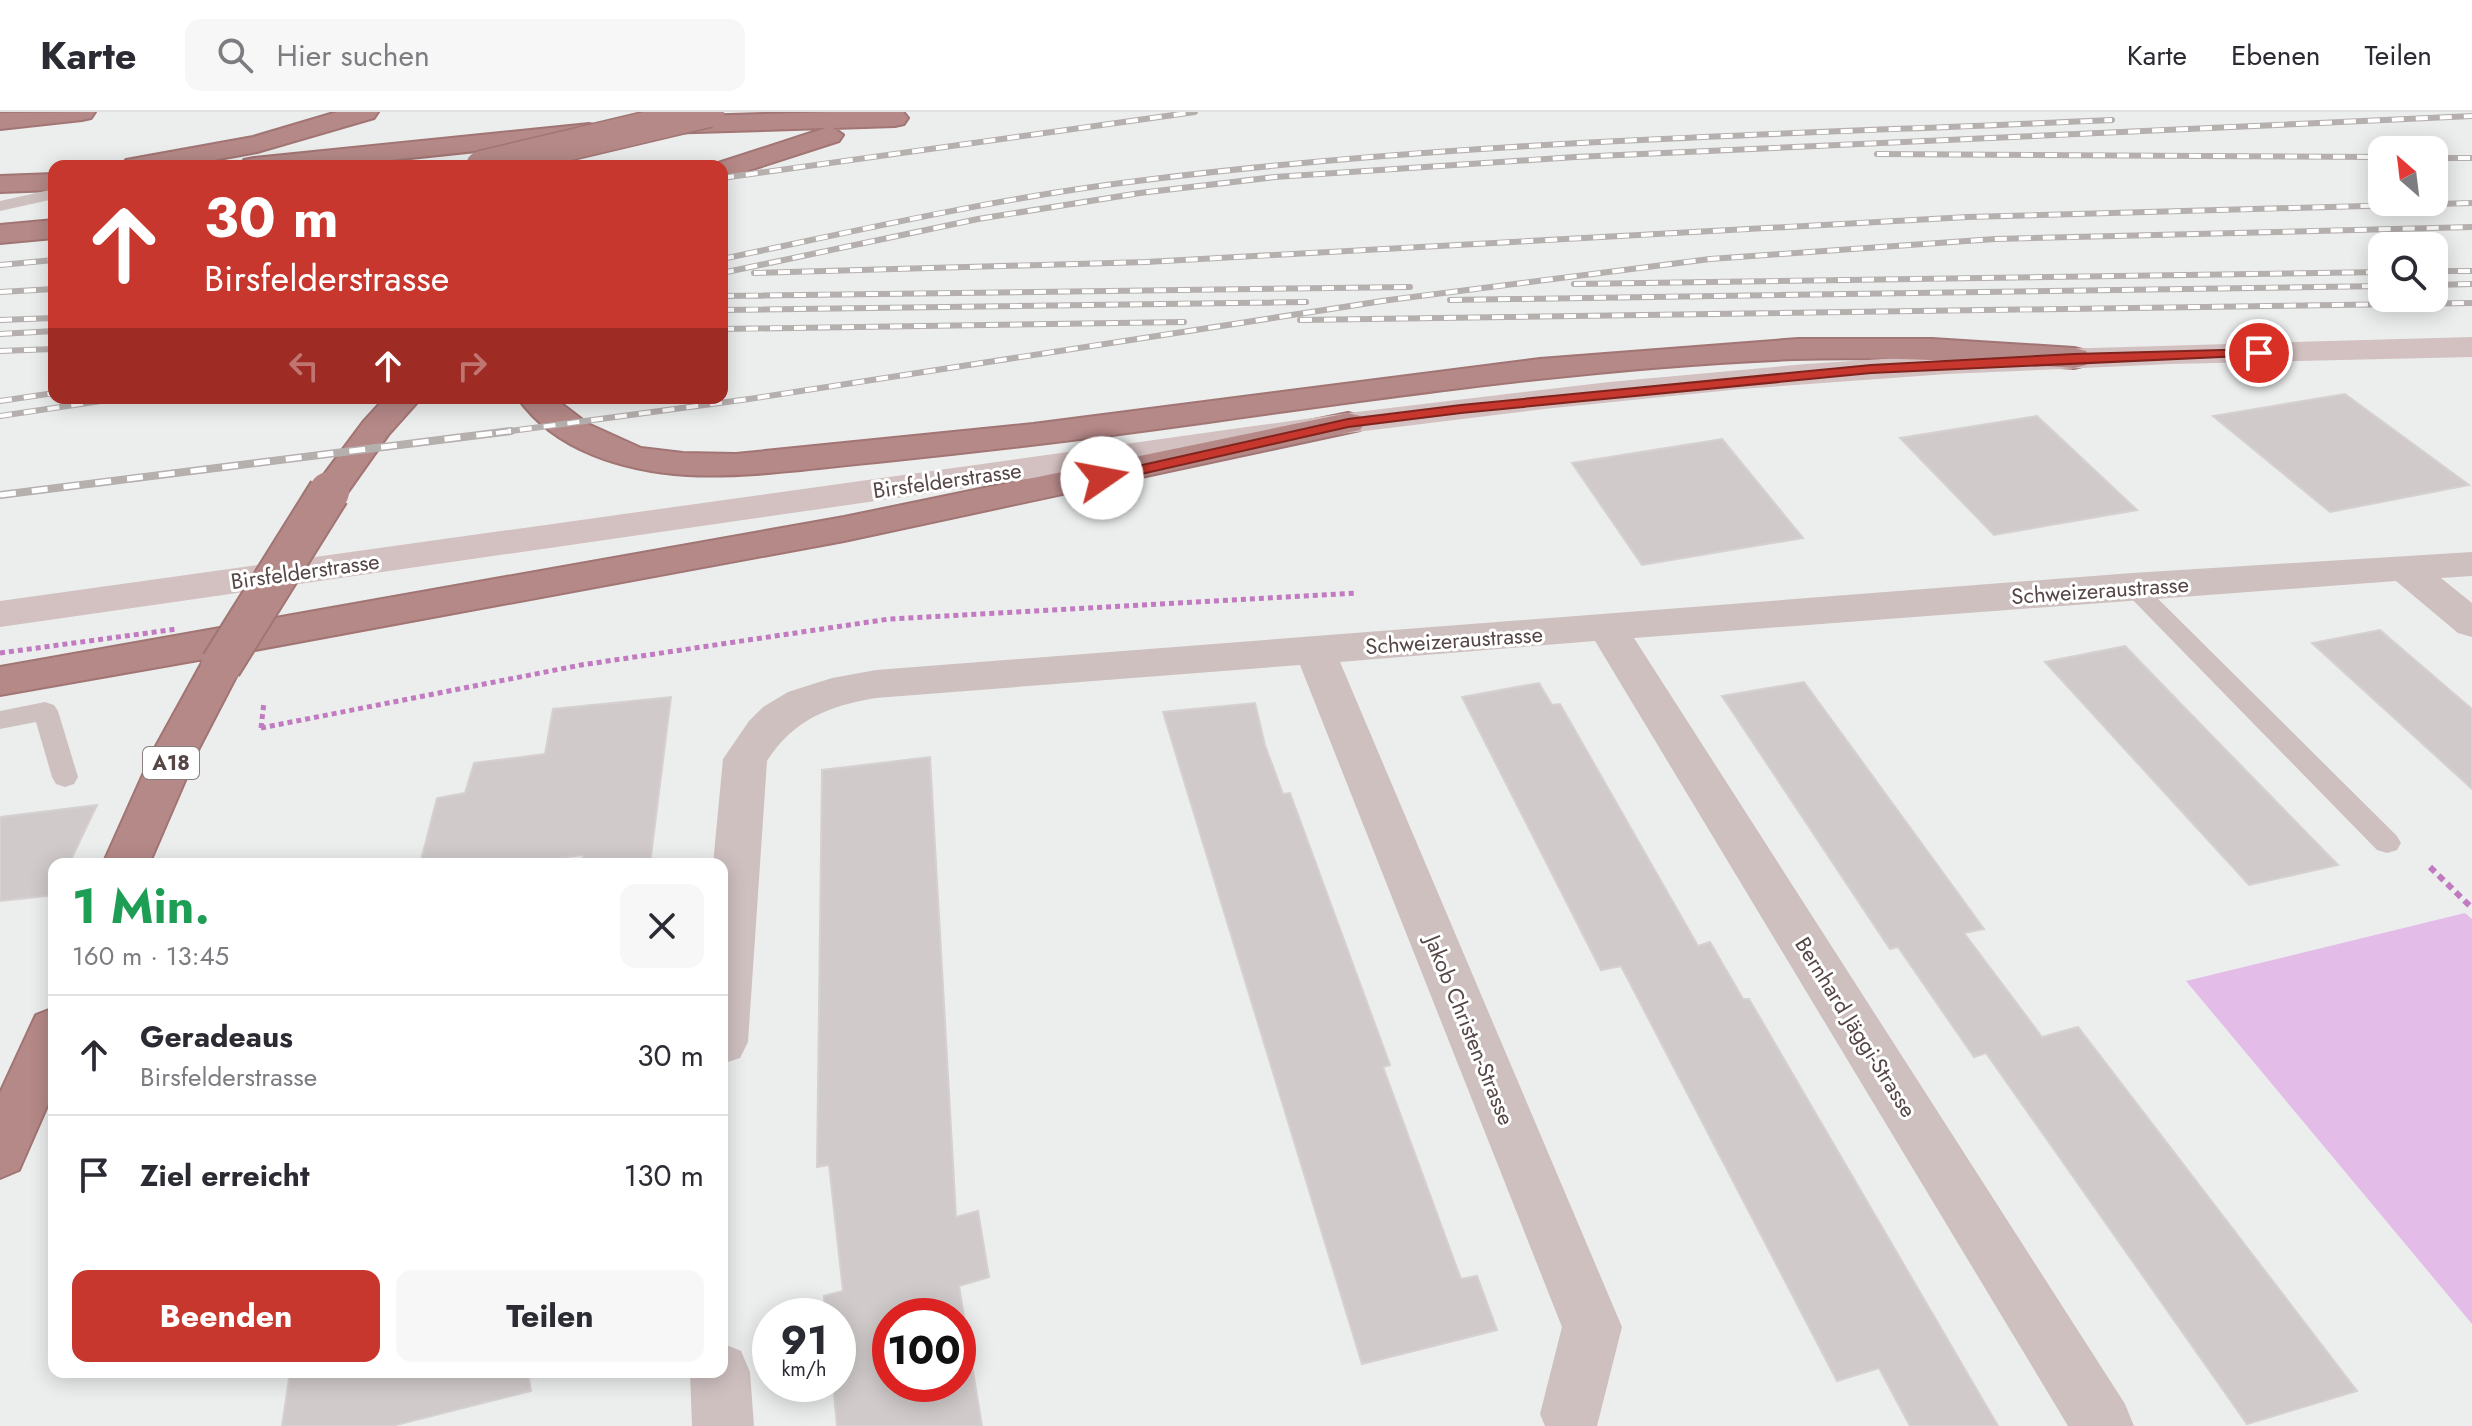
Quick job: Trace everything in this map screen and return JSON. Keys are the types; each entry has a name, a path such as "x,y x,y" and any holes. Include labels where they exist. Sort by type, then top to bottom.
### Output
{"highway":[{"path":"0,121 82,112"},
{"path":"256,155 365,112"},
{"path":"506,160 709,112"},
{"path":"728,169 806,141 924,112"},
{"path":"201,160 693,122 895,118"},
{"path":"9,183 48,180"},
{"path":"0,234 48,230"},
{"path":"541,404 558,423 602,447 654,461 743,464 994,440 1507,372 1612,362 1887,348 2074,358"},
{"name":"A18","path":"129,858 177,748 221,665 329,492 376,428 398,404"},
{"path":"0,681 861,527 1132,472 1348,423"},
{"path":"0,1153 48,1044"}],"main road":[{"name":"Birsfelderstrasse","path":"0,614 1348,423 1517,403 1871,369 2074,358 2472,347"}],"street":[{"name":"Schweizeraustrasse","path":"728,968 745,759 768,726 803,702 834,691 876,684 2132,586 2472,564"},
{"path":"2405,569 2472,624"},
{"name":"Bernhard Jäggi-Strasse","path":"1608,629 2103,1426"},
{"name":"Jakob Christen-Strasse","path":"1315,651 1592,1327 1571,1414"},
{"path":"720,1378 723,1426"}],"lane":[{"path":"219,160 256,155"},
{"path":"0,206 48,195"},
{"path":"2132,586 2387,843"},
{"path":"0,720 45,711 65,777"}],"path":[{"path":"2387,843 2429,866 2472,908"}],"shaded area":[{"path":"2465,913 2472,919 2472,1324 2186,981"}],"building":[{"path":"2345,394 2469,485 2330,512 2213,416"},
{"path":"2037,416 2137,510 1994,535 1900,438"},
{"path":"1722,439 1803,538 1642,565 1572,463"},
{"path":"2380,630 2472,709 2472,789 2312,643"},
{"path":"2125,646 2338,865 2249,885 2045,662"},
{"path":"1804,682 1984,929 1964,933 2042,1037 2078,1027 2357,1391 2247,1424 1986,1053 1974,1057 1898,947 1890,949 1722,696"},
{"path":"1539,683 1552,705 1560,704 1698,946 1710,942 1743,999 1749,999 1998,1426 1910,1426 1879,1368 1837,1381 1621,966 1601,970 1462,697"},
{"path":"671,697 651,858 583,858 583,855 560,858 422,858 437,798 465,793 474,763 545,754 553,709"},
{"path":"1255,703 1265,745 1283,794 1290,793 1390,1065 1383,1067 1461,1279 1477,1276 1497,1330 1362,1364 1163,712"},
{"path":"930,757 956,1217 978,1211 989,1277 959,1286 961,1298 872,1298 872,1402 976,1402 976,1389 982,1426 837,1426 835,1402 856,1402 856,1298 824,1298 843,1291 829,1165 817,1167 822,770"},
{"path":"97,805 72,858 48,858 48,896 0,901 0,817"},
{"path":"289,1378 529,1378 531,1391 392,1426 282,1426"}],"railway":[{"path":"728,177 1195,112"},
{"path":"728,272 978,219 1140,193 1275,177 1575,157 2472,116"},
{"path":"728,258 1032,196 1258,167 1623,141 2112,120"},
{"path":"1877,154 2368,157"},
{"path":"2448,158 2472,158"},
{"path":"754,273 1146,262 1968,217 2472,203"},
{"path":"728,402 1389,300 1710,259 1995,239 2472,227"},
{"path":"0,265 48,261"},
{"path":"2448,271 2472,271"},
{"path":"1574,284 2368,272"},
{"path":"2448,285 2472,284"},
{"path":"1450,300 2368,286"},
{"path":"728,296 1410,287"},
{"path":"0,292 48,289"},
{"path":"728,310 1306,302"},
{"path":"1300,320 2472,303"},
{"path":"0,320 48,318"},
{"path":"728,329 1184,322"},
{"path":"0,334 48,331"},
{"path":"0,351 48,349"},
{"path":"0,401 48,394"},
{"path":"0,416 81,404"},
{"path":"509,431 712,404"},
{"path":"0,495 509,431"},
{"path":"496,433 509,431"}],"route":[{"path":"1102,478 1348,423 1461,409 1871,369 2074,358 2259,353"}]}
